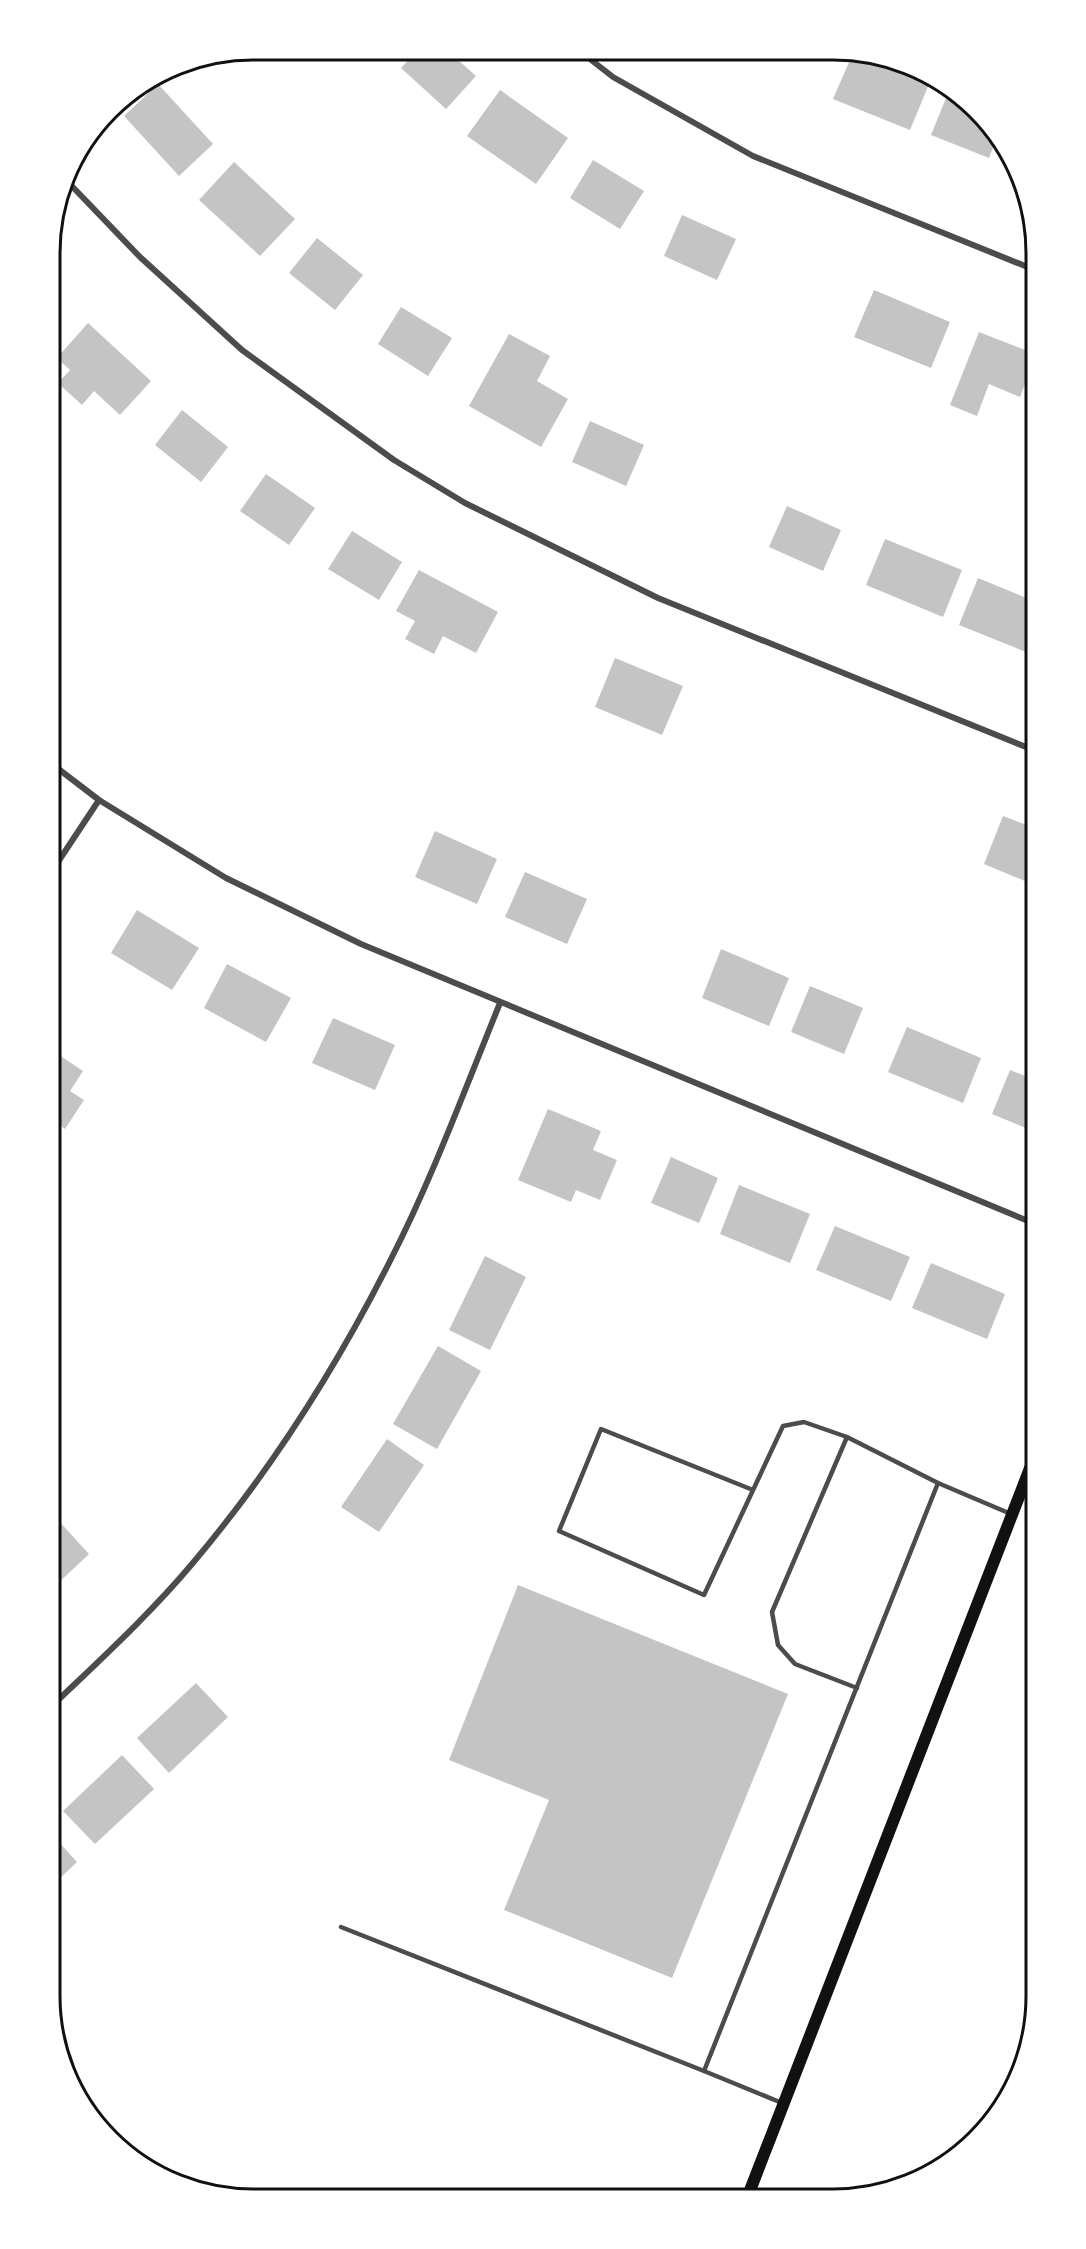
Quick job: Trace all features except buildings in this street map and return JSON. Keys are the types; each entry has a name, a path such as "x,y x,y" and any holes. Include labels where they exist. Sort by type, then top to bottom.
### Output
{"main road":[{"path":"751,2189 1026,1477"}],"street":[{"path":"592,60 613,76 753,156 1026,266"},
{"path":"72,187 140,257 242,350 394,460 465,503 658,598 1026,747"},
{"path":"60,770 99,800 226,878 361,944 1026,1220"},
{"path":"60,860 99,800"},
{"path":"60,1698 135,1625 192,1564 312,1398 349,1338 391,1260 458,1107 500,1003"}],"lane":[{"path":"753,1490 601,1429 559,1531 704,1595 783,1426 804,1422 847,1437 938,1483 1011,1514"},
{"path":"847,1437 772,1612 778,1645 795,1664 856,1688"},
{"path":"704,2071 938,1483"},
{"path":"341,1927 784,2105"}]}
